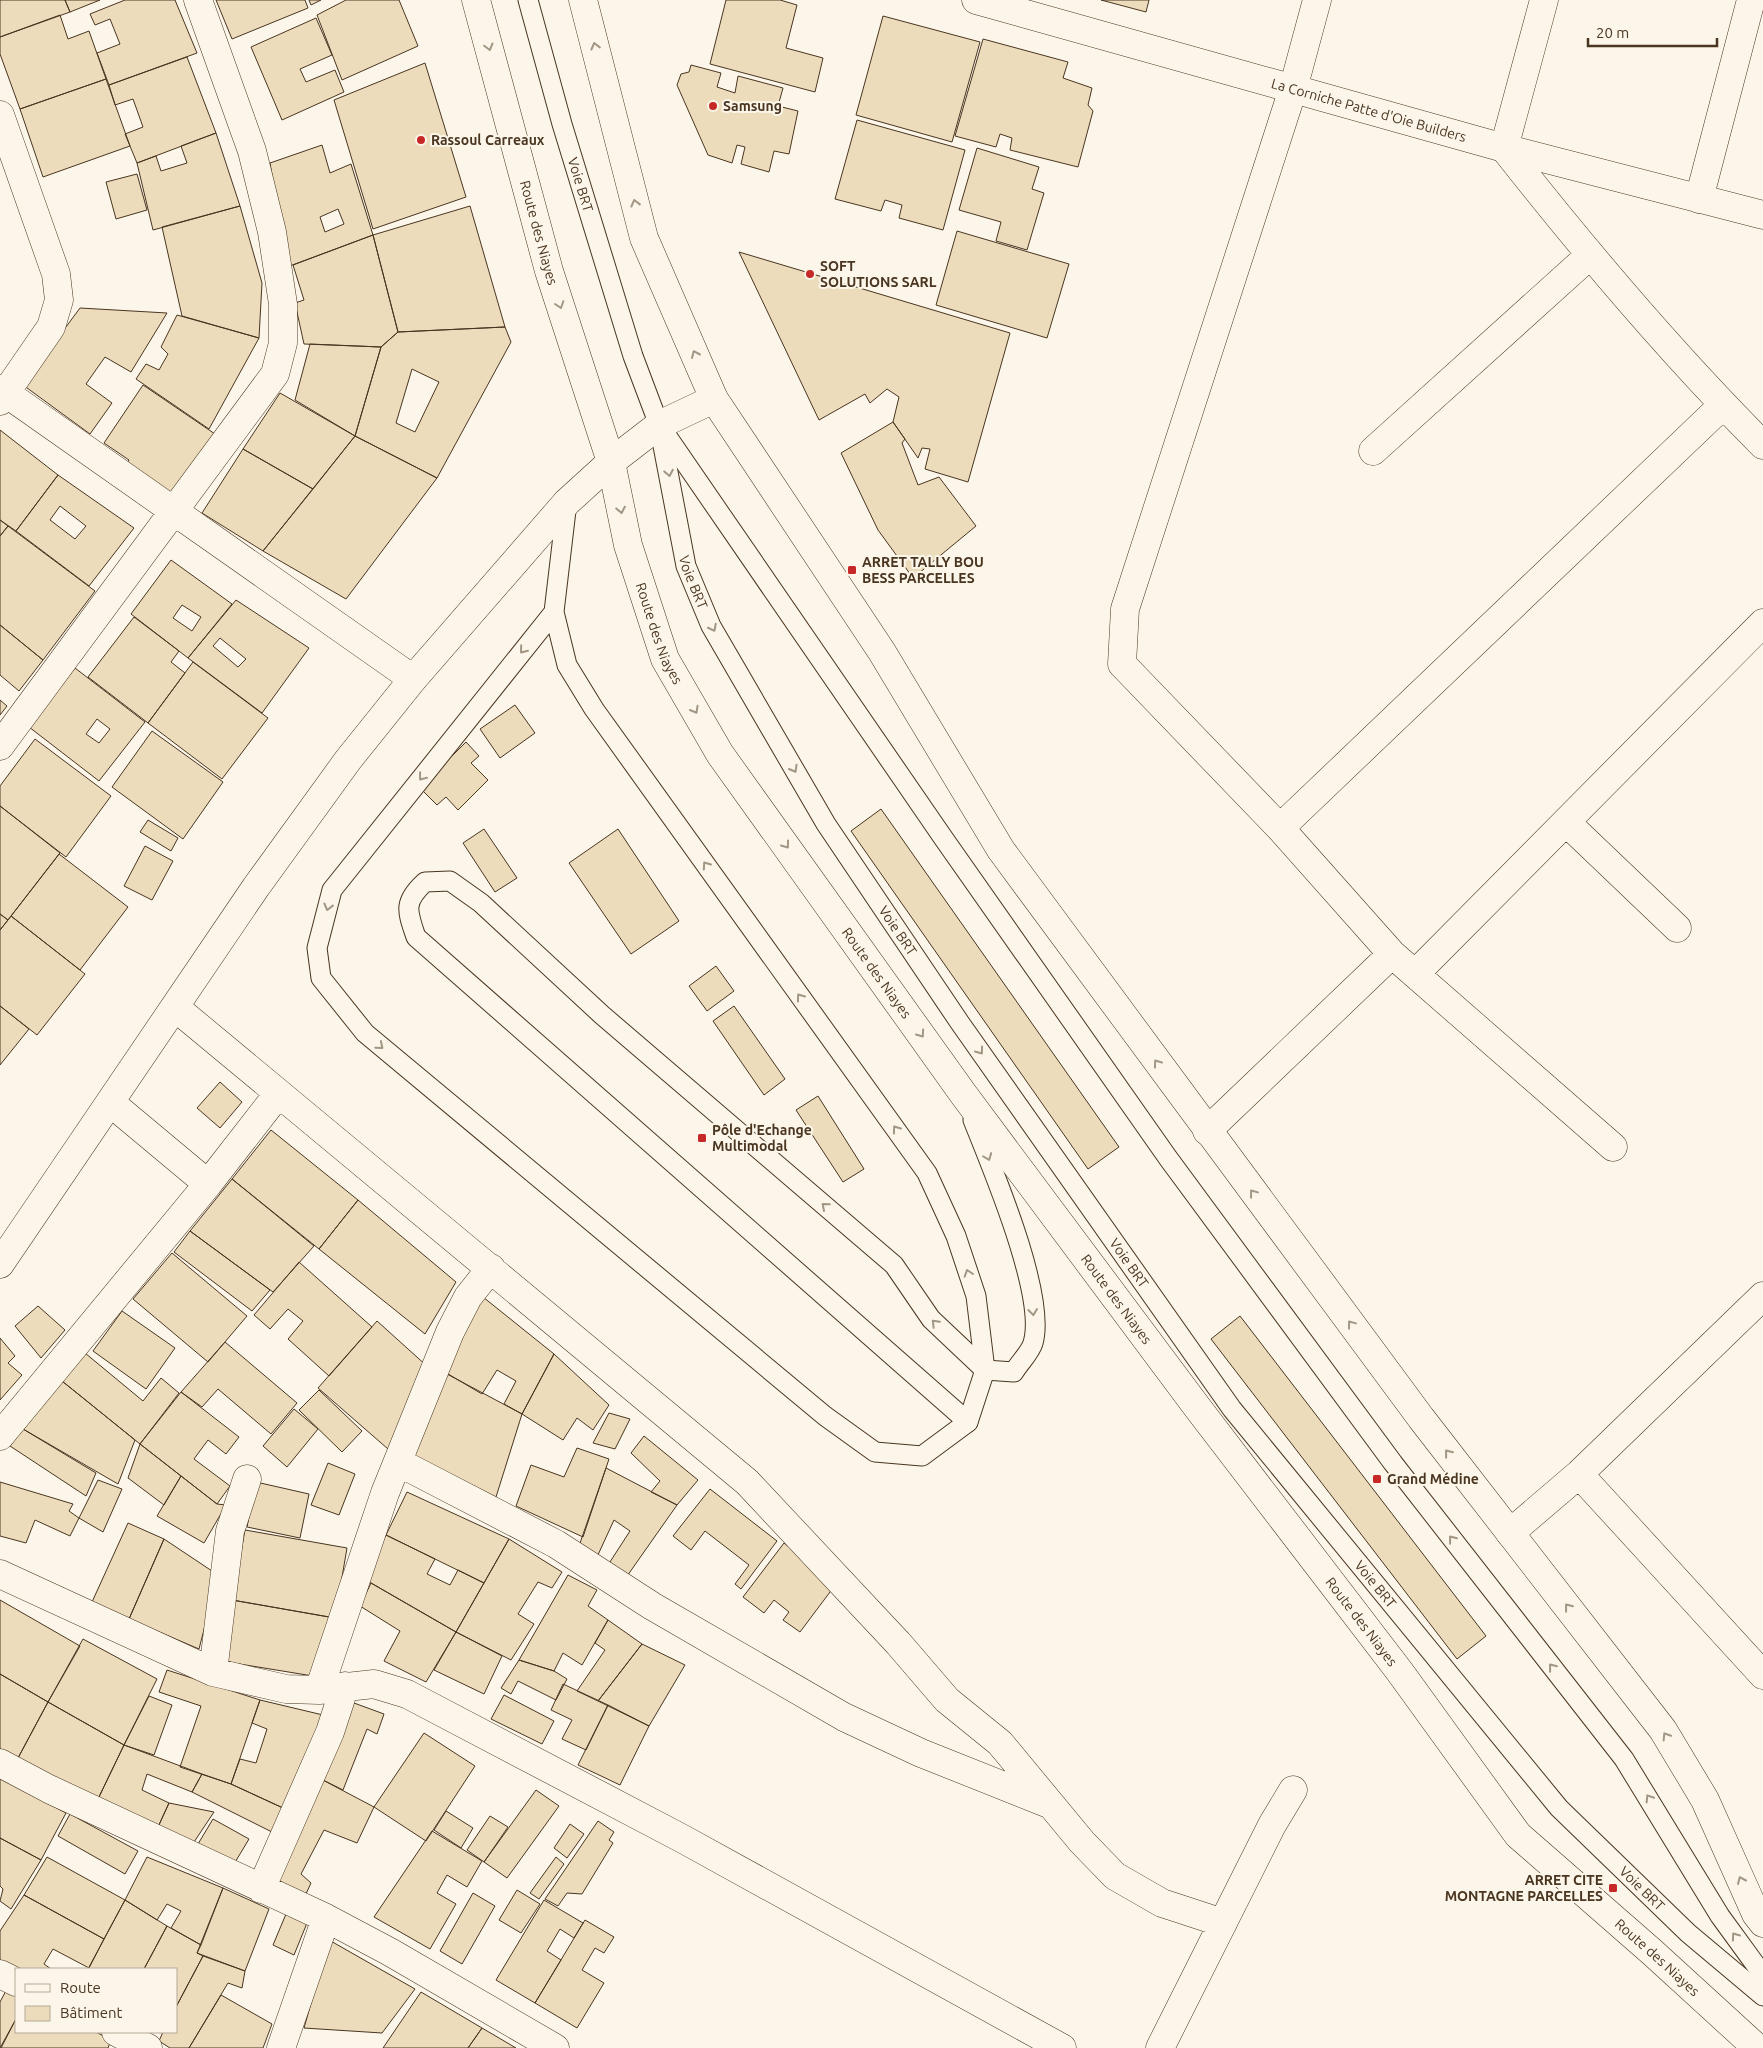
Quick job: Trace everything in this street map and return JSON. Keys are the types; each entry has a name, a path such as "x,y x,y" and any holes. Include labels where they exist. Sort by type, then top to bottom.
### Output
{"street":[{"path":"0,746 276,374 283,343 282,295 272,232 252,151 198,0"},
{"name":"Route des Niayes","path":"476,0 549,271 611,462 628,545 665,659 720,754 964,1095 1197,1407 1400,1672 1518,1835 1652,1952 1757,2048"},
{"path":"583,0 644,238 714,399 882,652 1001,850 1421,1418 1663,1730 1705,1800 1756,1914 1763,1923"},
{"name":"La Corniche Patte d'Oie Builders","path":"976,0 1504,148 1763,215"},
{"path":"1317,0 1293,89 1125,609 1122,664 1280,828 1392,954 1612,1147"},
{"path":"1544,0 1504,148 1589,256 1723,405 1763,445"},
{"path":"1699,199 1752,0"},
{"path":"1,119 56,274 59,300 52,327 2,394 175,512 413,679"},
{"path":"1373,451 1589,256"},
{"path":"0,1264 262,879 348,760 413,679 567,502 611,462 660,425 714,399"},
{"path":"1280,828 1723,405"},
{"path":"1415,974 1763,623"},
{"path":"1566,822 1677,928"},
{"path":"1207,1131 1392,954"},
{"path":"176,1008 747,1482 898,1643 947,1700 1000,1743 1082,1842 1115,1876 1162,1903 1223,1923"},
{"path":"0,1436 208,1184 278,1094"},
{"path":"111,1103 208,1184"},
{"path":"260,1889 330,1732 332,1688 385,1493 450,1332 468,1298 491,1268"},
{"path":"1510,1533 1579,1474 1763,1296"},
{"path":"398,1462 556,1544 652,1606 844,1717 921,1753 1052,1805"},
{"path":"1579,1474 1763,1676"},
{"path":"213,1672 230,1531 247,1479"},
{"path":"0,1574 213,1672 286,1689 332,1688 374,1684 407,1694 682,1839 1062,2048"},
{"path":"0,1763 57,1793 260,1889 326,1918 390,1952 555,2048"},
{"path":"1160,2048 1272,1825 1293,1790"},
{"path":"282,2048 326,1918"},
{"path":"0,1974 15,1982"},
{"path":"118,2033 148,2048"}],"lane":[{"name":"Voie BRT","path":"528,0 562,124 633,356 660,425 686,566 711,626 826,824 960,1023 1232,1409 1553,1801 1688,1933 1763,1996"},
{"name":"Voie BRT","path":"660,425 944,839 1168,1158 1393,1463 1624,1759 1720,1916 1763,1975"},
{"path":"554,612 332,890 317,948 321,978 365,1033 825,1416 875,1452 922,1456 968,1422 984,1370 976,1296 956,1236 927,1172 594,709 567,665 554,612 567,502"},
{"path":"964,1095 1022,1252 1035,1316 1033,1344 1014,1372 984,1370 931,1319 894,1265 602,1015 481,903 450,882 425,882 413,893 407,911 416,937 968,1422"}],"building":[{"path":"0,0 65,0 70,12 0,37"},
{"path":"65,0 100,0 70,12"},
{"path":"125,0 175,0 197,53 109,85 97,53 120,44 110,19 95,25 90,14"},
{"path":"216,0 305,0 308,8 232,39"},
{"path":"309,0 321,0 311,5"},
{"path":"346,0 399,0 418,46 342,80 317,15"},
{"path":"726,0 780,0 797,5 786,48 823,58 815,92 710,64"},
{"path":"1101,0 1149,0 1146,12"},
{"path":"60,15 68,39 89,31 106,79 20,109 0,54 0,37"},
{"path":"883,16 980,42 952,142 856,115"},
{"path":"316,18 332,55 300,69 306,82 335,70 344,92 282,120 251,47"},
{"path":"983,39 1068,62 1063,78 1092,88 1088,105 1093,111 1078,167 1010,150 1012,138 1000,134 996,147 955,136"},
{"path":"187,57 216,133 137,163 125,134 143,127 133,99 115,105 109,85"},
{"path":"425,63 466,197 373,229 334,100"},
{"path":"691,65 721,73 717,87 735,93 738,76 783,88 778,106 798,111 789,154 774,151 769,172 741,164 745,147 737,145 732,163 708,155 677,85 681,74 689,72"},
{"path":"106,79 130,146 43,177 20,109"},
{"path":"857,120 965,150 943,230 899,218 902,205 885,200 881,211 835,199"},
{"path":"216,133 240,206 153,230 137,163 156,156 161,171 187,163 181,146"},
{"path":"322,145 330,173 351,164 373,235 287,267 270,163","holes":["338,209 344,224 325,232 320,217"]},
{"path":"977,148 1039,167 1032,189 1044,193 1027,250 996,241 1001,222 959,210"},
{"path":"137,174 147,210 116,219 106,182"},
{"path":"240,206 262,283 259,338 182,316 162,227"},
{"path":"470,206 505,327 398,332 373,235"},
{"path":"957,231 1069,264 1047,338 936,305"},
{"path":"373,235 398,332 381,347 304,344 295,303 304,300 293,265"},
{"path":"739,252 1010,333 968,482 925,469 930,449 922,448 918,458 893,422 899,397 887,389 870,403 865,394 819,420"},
{"path":"80,308 167,313 131,372 105,357 86,384 112,403 90,434 23,385"},
{"path":"177,315 259,338 209,429 136,379 146,364 159,370 168,354 161,347"},
{"path":"505,327 511,342 437,478 355,436 381,347 398,332","holes":["412,369 439,382 415,432 396,423"]},
{"path":"310,344 381,347 355,436 295,400"},
{"path":"143,385 215,434 169,501 123,469 129,460 104,443"},
{"path":"280,393 355,436 313,489 243,449"},
{"path":"893,422 905,439 902,443 918,485 939,477 976,526 913,578 878,530 841,453"},
{"path":"0,430 58,475 16,531 0,520"},
{"path":"355,436 437,478 346,599 263,551"},
{"path":"243,449 313,489 263,551 202,513"},
{"path":"58,475 134,528 89,586 16,531","holes":["60,506 86,526 75,539 50,520"]},
{"path":"0,520 8,526 0,536"},
{"path":"8,526 95,591 43,660 0,625 0,536"},
{"path":"171,560 232,604 188,658 131,614","holes":["182,605 201,617 192,631 173,618"]},
{"path":"236,600 309,648 262,713 188,658","holes":["220,638 246,659 238,667 213,646"]},
{"path":"134,617 179,651 171,662 185,673 148,723 88,677"},
{"path":"0,625 43,660 19,691 0,675"},
{"path":"193,662 268,718 222,779 148,723"},
{"path":"75,668 145,722 99,781 29,727","holes":["97,719 110,729 99,743 86,734"]},
{"path":"0,700 7,706 0,715"},
{"path":"515,705 535,733 500,758 480,729"},
{"path":"152,731 223,782 183,839 112,787"},
{"path":"35,739 111,796 66,857 0,806 0,786"},
{"path":"466,742 479,756 471,763 488,780 458,810 446,797 437,805 420,788"},
{"path":"0,806 60,853 8,920 0,914"},
{"path":"881,809 1119,1147 1088,1169 851,831"},
{"path":"148,820 178,838 171,851 140,832"},
{"path":"484,829 517,878 495,892 463,843"},
{"path":"618,829 679,921 631,954 569,863"},
{"path":"145,846 173,861 152,900 124,886"},
{"path":"59,854 128,907 80,970 11,916"},
{"path":"0,914 8,920 0,930"},
{"path":"11,916 85,974 37,1035 0,1006 0,930"},
{"path":"716,966 734,991 707,1011 689,986"},
{"path":"0,1006 29,1029 0,1065"},
{"path":"734,1006 785,1079 764,1095 713,1021"},
{"path":"220,1082 242,1102 220,1128 197,1108"},
{"path":"818,1096 864,1169 843,1182 796,1110"},
{"path":"271,1130 358,1200 319,1249 232,1179"},
{"path":"232,1179 314,1246 273,1292 190,1231"},
{"path":"358,1200 456,1282 425,1334 319,1249"},
{"path":"190,1231 270,1290 252,1311 174,1252"},
{"path":"172,1253 247,1316 208,1362 133,1299"},
{"path":"299,1262 372,1327 329,1376 288,1339 303,1321 288,1309 270,1329 254,1315"},
{"path":"478,1293 554,1354 522,1414 504,1404 516,1381 497,1370 482,1394 443,1371"},
{"path":"38,1306 65,1330 41,1358 15,1326"},
{"path":"122,1311 175,1348 146,1389 93,1351"},
{"path":"1240,1316 1486,1636 1457,1659 1211,1339"},
{"path":"377,1321 428,1367 388,1449 318,1388"},
{"path":"0,1338 15,1356 8,1363 22,1375 0,1400"},
{"path":"225,1342 297,1403 271,1434 218,1389 202,1407 181,1392"},
{"path":"85,1353 143,1401 161,1378 179,1393 140,1444 62,1381"},
{"path":"554,1354 609,1405 593,1430 577,1418 563,1440 522,1414"},
{"path":"447,1374 522,1414 496,1497 414,1456"},
{"path":"62,1381 135,1440 118,1484 23,1429"},
{"path":"319,1390 362,1431 342,1452 299,1410"},
{"path":"181,1392 239,1437 226,1454 208,1440 194,1459 230,1486 217,1504 140,1444"},
{"path":"294,1409 318,1429 287,1467 263,1446"},
{"path":"609,1413 630,1419 615,1449 593,1443"},
{"path":"23,1429 96,1473 86,1496 10,1446"},
{"path":"644,1436 698,1480 677,1505 651,1492 660,1481 631,1453"},
{"path":"140,1444 181,1476 164,1505 128,1478"},
{"path":"577,1448 609,1459 583,1537 516,1506 531,1465 564,1477"},
{"path":"328,1463 355,1474 339,1515 311,1505"},
{"path":"606,1468 677,1505 625,1579 608,1565 630,1531 614,1520 597,1557 579,1546"},
{"path":"181,1476 217,1504 226,1505 204,1543 157,1516"},
{"path":"98,1480 122,1489 103,1532 79,1518"},
{"path":"0,1482 73,1504 69,1511 79,1518 70,1536 35,1520 26,1543 0,1536"},
{"path":"256,1482 309,1494 300,1538 247,1527"},
{"path":"710,1489 777,1541 741,1589 735,1584 749,1565 705,1531 691,1550 673,1536"},
{"path":"407,1492 509,1539 484,1583 386,1535"},
{"path":"128,1523 164,1539 129,1619 92,1602"},
{"path":"245,1530 347,1548 335,1618 232,1600"},
{"path":"386,1535 435,1559 427,1574 450,1585 458,1570 484,1583 456,1632 364,1579"},
{"path":"164,1539 218,1575 199,1649 129,1619"},
{"path":"509,1539 562,1572 552,1588 538,1582 518,1614 534,1624 511,1660 456,1632"},
{"path":"784,1543 836,1584 800,1632 783,1620 789,1612 774,1600 764,1613 743,1597"},
{"path":"568,1575 597,1590 588,1606 608,1620 582,1665 563,1653 554,1671 519,1660"},
{"path":"371,1583 456,1632 426,1682 384,1661 400,1631 360,1606"},
{"path":"0,1600 80,1646 48,1702 0,1674"},
{"path":"232,1600 329,1617 313,1676 221,1661"},
{"path":"608,1620 642,1644 598,1701 577,1691 605,1650 595,1643"},
{"path":"456,1632 502,1656 484,1694 434,1670"},
{"path":"83,1639 157,1679 124,1745 48,1702"},
{"path":"642,1644 685,1665 649,1726 598,1701"},
{"path":"519,1660 554,1671 567,1679 556,1700 518,1681 511,1694 501,1688"},
{"path":"167,1670 260,1700 231,1784 180,1767 201,1706 159,1692"},
{"path":"0,1674 48,1702 18,1758 0,1749"},
{"path":"563,1684 608,1705 586,1750 562,1739 572,1720 551,1710"},
{"path":"504,1695 554,1721 542,1744 491,1719"},
{"path":"149,1696 172,1705 154,1755 124,1745"},
{"path":"260,1700 323,1715 283,1808 231,1784 240,1759 256,1763 267,1729 252,1723"},
{"path":"48,1702 124,1745 98,1799 18,1758"},
{"path":"354,1703 384,1714 377,1734 367,1729 343,1790 319,1778"},
{"path":"608,1705 649,1726 620,1785 578,1765"},
{"path":"424,1733 475,1766 426,1841 374,1807"},
{"path":"124,1745 202,1774 192,1792 147,1774 142,1790 169,1803 158,1827 98,1799"},
{"path":"202,1774 231,1784 283,1808 272,1832 192,1792"},
{"path":"0,1778 66,1813 41,1860 0,1838"},
{"path":"319,1778 374,1807 357,1843 324,1830 301,1874 311,1883 305,1896 268,1878"},
{"path":"536,1790 559,1806 507,1878 484,1862"},
{"path":"169,1803 214,1812 194,1842 158,1827"},
{"path":"446,1811 473,1828 461,1848 434,1830"},
{"path":"70,1814 138,1851 125,1874 58,1836"},
{"path":"490,1816 508,1827 484,1862 467,1850"},
{"path":"213,1819 249,1839 234,1864 198,1844"},
{"path":"598,1821 614,1832 609,1840 613,1843 582,1894 567,1893 558,1906 545,1899"},
{"path":"570,1824 584,1834 567,1858 554,1848"},
{"path":"432,1831 482,1861 467,1887 447,1875 437,1893 456,1904 430,1949 374,1917"},
{"path":"0,1838 41,1860 11,1909 0,1901 3,1889 0,1886"},
{"path":"47,1857 125,1900 104,1939 24,1895"},
{"path":"147,1857 223,1888 201,1945 171,1928 181,1911 167,1904 157,1920 125,1900"},
{"path":"556,1857 564,1864 539,1899 530,1893"},
{"path":"223,1888 269,1909 245,1971 197,1953"},
{"path":"517,1890 540,1904 521,1933 499,1920"},
{"path":"473,1893 495,1906 462,1964 440,1951"},
{"path":"24,1895 104,1939 89,1968 53,1949 44,1964 50,1968 15,1968 0,1961 0,1931"},
{"path":"125,1900 167,1926 145,1968 89,1968"},
{"path":"544,1900 583,1923 574,1938 560,1929 547,1951 561,1960 535,2003 496,1980"},
{"path":"286,1914 307,1923 294,1955 273,1945"},
{"path":"585,1920 614,1937 604,1953 595,1948 582,1970 604,1983 577,2028 535,2003"},
{"path":"167,1926 201,1945 197,1953 203,1956 178,2003 178,1968 145,1968"},
{"path":"329,1940 415,1989 382,2033 304,2028"},
{"path":"203,1956 245,1971 242,1988 228,1983 189,2048 170,2048 159,2041 163,2033 178,2033 178,2003"},
{"path":"8,1987 15,1990 15,2021 0,2048 0,2002"},
{"path":"421,1992 482,2028 468,2048 383,2048"},
{"path":"221,1995 272,2024 263,2048 189,2048"},
{"path":"15,2021 15,2033 98,2033 111,2040 108,2048 1,2048"},
{"path":"482,2028 516,2048 468,2048"}],"place":[{"name":"Samsung","path":"713,106"},
{"name":"Rassoul Carreaux","path":"421,140"},
{"name":"SOFT SOLUTIONS SARL","path":"810,274"},
{"name":"ARRET TALLY BOU BESS PARCELLES","path":"852,570"},
{"name":"Pôle d'Echange Multimodal","path":"702,1138"},
{"name":"Grand Médine","path":"1377,1479"},
{"name":"ARRET CITE MONTAGNE PARCELLES","path":"1613,1888"}]}
